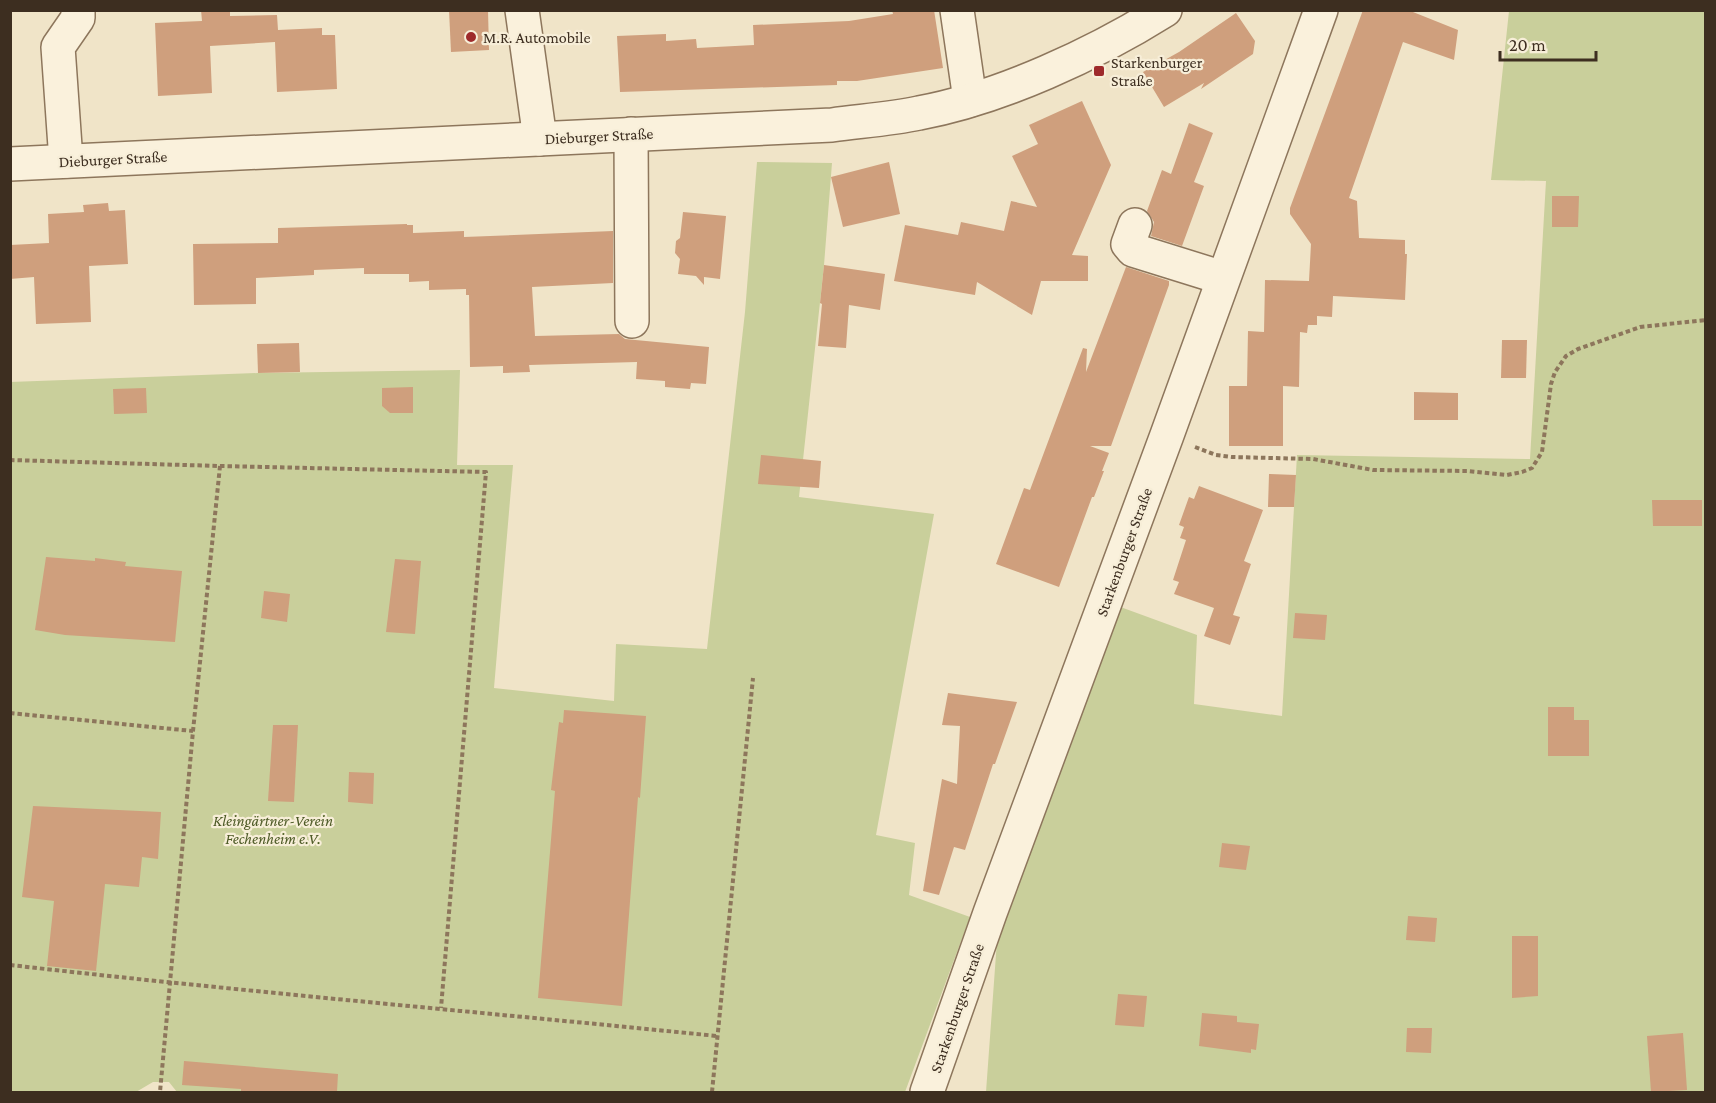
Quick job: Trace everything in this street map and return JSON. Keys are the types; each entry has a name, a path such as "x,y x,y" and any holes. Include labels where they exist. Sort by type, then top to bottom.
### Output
{"street":[{"path":"66,161 58,47 78,18 78,10"},
{"path":"522,10 540,139"},
{"path":"957,10 970,100"},
{"name":"Dieburger Straße","path":"10,164 832,125 920,113 970,100 1014,85 1108,44 1165,10"},
{"name":"Starkenburger Straße","path":"927,1092 990,913 1321,10"},
{"path":"631,134 632,321"},
{"path":"1135,225 1128,244 1133,250 1223,278"}],"path":[{"path":"1167,435 1202,450 1232,457 1313,459 1381,471 1467,471 1507,475 1522,472 1532,468 1542,452 1551,384 1555,372 1566,357 1578,349 1640,327 1706,320"},
{"path":"10,460 486,472 441,1008"},
{"path":"160,1092 220,466"},
{"path":"712,1092 753,678"},
{"path":"10,713 193,731"},
{"path":"10,965 169,984 441,1008 717,1036"}],"green space":[{"path":"1509,11 1705,11 1705,1092 986,1092 998,927 1115,605 1197,635 1194,704 1282,716 1297,455 1530,459 1546,181 1491,180"},
{"name":"Kleingärtner-Verein Fechenheim e.V.","path":"757,162 832,163 824,265 799,497 934,514 876,835 915,843 909,895 970,917 905,1092 177,1092 169,1082 153,1082 136,1092 11,1092 10,382 258,373 460,370 457,465 513,465 494,688 614,701 616,644 707,649 745,312"}],"building":[{"path":"201,10 230,10 230,16 277,15 278,30 322,28 322,35 335,35 337,89 277,92 275,42 210,46 212,93 158,96 155,23 202,21"},
{"path":"449,10 488,10 489,50 451,52"},
{"path":"892,10 934,10 943,68 857,81 837,81 837,85 620,92 617,36 666,34 666,41 696,39 697,48 754,45 753,25 849,21 893,14"},
{"path":"1363,10 1408,10 1458,30 1454,60 1403,42 1349,198 1357,201 1359,238 1405,240 1405,254 1407,254 1405,300 1333,296 1332,317 1317,316 1317,325 1308,325 1307,333 1300,332 1299,387 1283,386 1283,446 1229,446 1229,386 1247,386 1248,331 1264,332 1265,280 1309,281 1311,244 1290,214 1290,208"},
{"path":"1236,13 1255,41 1253,54 1201,89 1204,83 1164,107 1143,72 1179,52"},
{"path":"1082,101 1111,165 1072,255 1088,256 1088,281 1041,281 1032,315 977,282 975,295 894,281 905,225 958,235 961,222 1004,231 1011,201 1037,207 1012,156 1038,144 1029,125"},
{"path":"1189,123 1213,133 1194,182 1204,186 1182,246 1151,236 1154,222 1147,211 1162,170 1171,174"},
{"path":"889,162 900,214 843,227 831,177"},
{"path":"1552,196 1579,196 1578,227 1552,227"},
{"path":"108,203 109,211 125,210 128,264 89,266 91,322 36,324 34,277 10,279 10,245 49,243 48,214 84,212 83,205"},
{"path":"683,212 726,216 720,279 704,277 704,285 696,276 678,274 680,259 675,253 676,241 680,238"},
{"path":"413,225 413,233 464,231 464,237 613,231 613,283 532,287 535,336 619,334 625,339 709,347 706,384 691,383 690,389 665,387 665,381 636,379 637,362 529,365 530,372 503,373 503,366 470,367 469,295 466,295 466,289 429,290 429,281 409,282 409,274 364,274 364,268 314,270 314,275 256,278 256,304 194,305 193,244 278,243 278,228"},
{"path":"824,265 885,274 880,310 849,305 846,348 818,346"},
{"path":"1126,267 1169,281 1169,285 1111,446 1090,446 1109,453 1059,587 996,564 1024,488 1030,490 1083,348 1087,349 1086,372"},
{"path":"1502,340 1527,340 1526,378 1501,378"},
{"path":"299,343 300,372 258,373 257,344"},
{"path":"413,387 413,413 390,413 382,406 382,388"},
{"path":"146,388 147,413 114,414 113,389"},
{"path":"1414,392 1458,393 1458,420 1414,420"},
{"path":"761,455 821,461 819,488 758,484"},
{"path":"1269,474 1296,475 1294,507 1268,507"},
{"path":"1199,486 1263,510 1244,561 1251,564 1233,615 1240,617 1230,645 1204,636 1214,608 1174,594 1179,582 1173,580 1186,540 1180,538 1184,527 1179,525 1189,497 1194,499"},
{"path":"1652,500 1702,500 1702,526 1653,526"},
{"path":"46,557 95,561 95,558 126,562 125,566 182,571 175,642 65,635 35,630"},
{"path":"395,559 421,561 415,634 386,632"},
{"path":"264,591 290,594 287,622 261,618"},
{"path":"1295,613 1327,615 1325,640 1293,638"},
{"path":"948,693 1017,702 995,764 993,764 965,850 954,847 939,895 923,891 942,779 957,784 960,726 942,725"},
{"path":"1548,707 1574,707 1574,720 1589,720 1589,756 1548,756"},
{"path":"564,710 646,716 622,1006 538,998 555,791 551,790 559,722 563,723"},
{"path":"273,725 298,725 294,802 268,801"},
{"path":"349,772 374,773 373,804 348,802"},
{"path":"33,806 161,812 158,859 142,857 139,887 105,884 96,971 47,966 54,901 22,897"},
{"path":"1222,843 1250,846 1246,870 1219,867"},
{"path":"1408,916 1437,918 1435,942 1406,940"},
{"path":"1512,936 1538,936 1538,996 1512,998"},
{"path":"1118,994 1147,996 1144,1027 1115,1025"},
{"path":"1202,1013 1237,1016 1237,1022 1259,1024 1256,1050 1251,1049 1251,1053 1199,1046"},
{"path":"1407,1028 1432,1028 1431,1053 1406,1052"},
{"path":"1683,1033 1687,1090 1651,1092 1647,1036"},
{"path":"184,1061 338,1074 337,1092 241,1092 241,1089 182,1085"}],"place":[{"name":"M.R. Automobile","path":"471,37"},
{"name":"Starkenburger Straße","path":"1099,71"}]}
